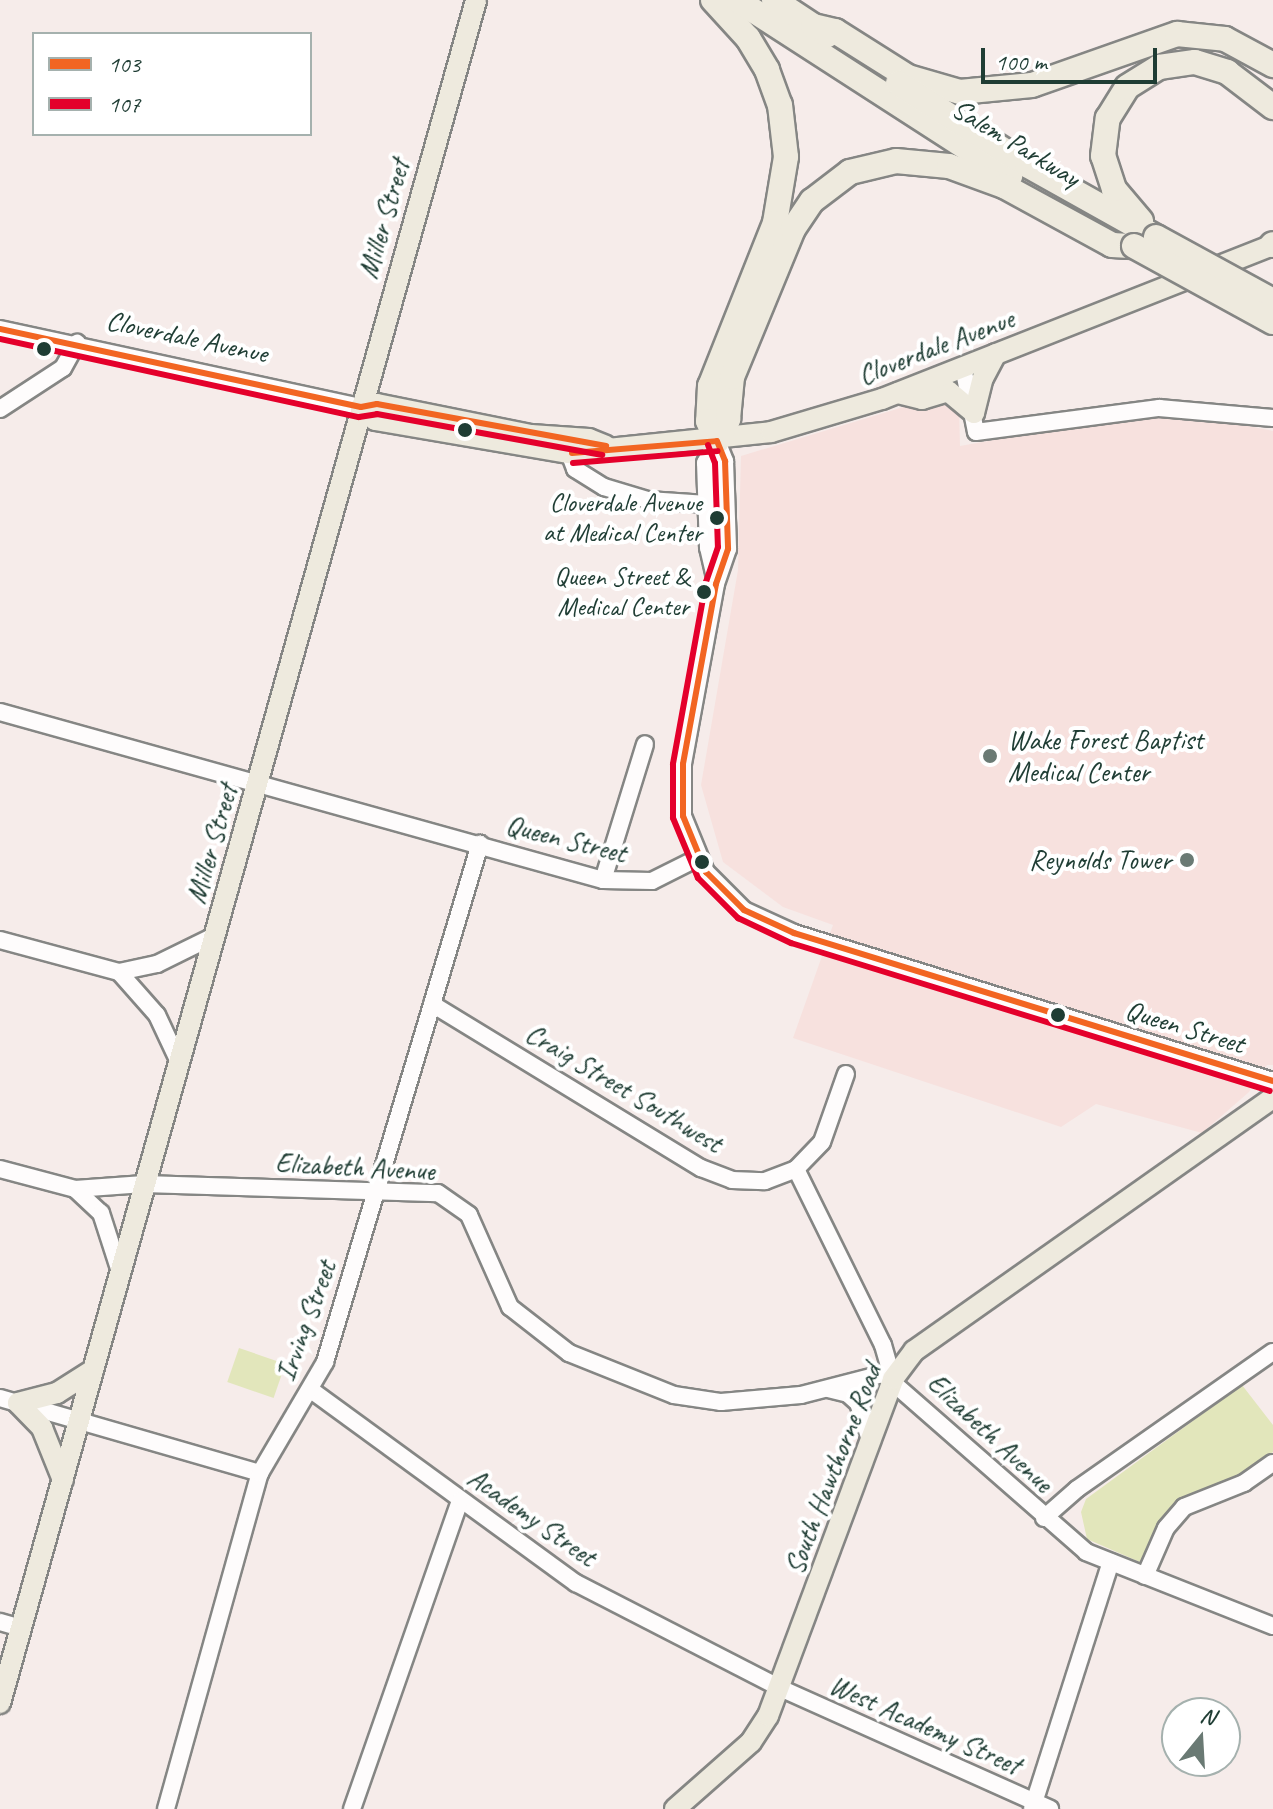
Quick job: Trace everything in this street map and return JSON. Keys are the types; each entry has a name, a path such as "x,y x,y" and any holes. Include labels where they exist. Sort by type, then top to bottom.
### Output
{"highway":[{"path":"713,0 748,38 767,70 780,105 786,157 775,223 710,386 708,421 717,441"},
{"name":"Salem Parkway","path":"737,0 952,140 1145,242 1273,301"},
{"name":"Salem Parkway","path":"774,0 1273,322"},
{"path":"813,26 835,31 908,77 960,92 1032,85 1177,34 1225,39 1273,65"},
{"path":"717,441 728,419 732,377 793,229 812,201 850,172 896,161 949,166 1004,186 1112,245 1145,242 1106,169 1104,131 1127,87 1159,67 1195,62 1227,72 1273,107"}],"main road":[{"name":"Miller Street","path":"0,1703 476,0"},
{"name":"Cloverdale Avenue","path":"361,407 375,420 569,453 606,446 717,441 795,426 898,393 1273,245"},
{"path":"376,352 381,387 411,410"},
{"path":"975,423 983,378 996,354"},
{"path":"898,393 922,399 948,391 975,423"},
{"name":"Cloverdale Avenue","path":"361,407 411,410 531,435 589,439 606,446"},
{"name":"South Hawthorne Road","path":"678,1807 751,1742 780,1688 893,1379 927,1340 1273,1098"},
{"path":"9,1401 57,1393 93,1370"},
{"path":"9,1401 42,1428 63,1480"}],"street":[{"name":"Cloverdale Avenue","path":"0,329 77,343 361,407"},
{"path":"0,409 63,368 77,343"},
{"path":"963,367 975,423 1159,408 1273,418"},
{"path":"716,584 708,548 705,463 717,441"},
{"path":"698,858 683,816 683,764 729,528 725,461 717,441"},
{"path":"569,453 580,474 604,487 648,500 707,504"},
{"name":"Queen Street","path":"0,712 603,880 652,881 698,858 744,910 794,933 1273,1081"},
{"path":"603,880 645,744"},
{"name":"Irving Street","path":"166,1809 260,1473 325,1362 480,844"},
{"path":"0,940 119,972 157,964 216,935"},
{"path":"119,972 157,1015 179,1062"},
{"name":"Craig Street Southwest","path":"432,1004 719,1177 754,1183 796,1169 822,1142 846,1074"},
{"name":"Elizabeth Avenue","path":"0,1169 75,1189 144,1184 428,1191 462,1207 510,1307 547,1339 593,1365 700,1401 753,1402 826,1389 883,1374 893,1379 1067,1539 1111,1562 1273,1626"},
{"path":"796,1169 865,1307 893,1379"},
{"path":"75,1189 101,1213 120,1274"},
{"path":"1044,1518 1077,1489 1273,1352"},
{"path":"826,1389 848,1394 858,1403 870,1440"},
{"name":"Academy Street","path":"311,1390 576,1583 780,1688"},
{"path":"9,1401 260,1473"},
{"path":"1145,1576 1166,1528 1184,1507 1244,1483 1273,1463"},
{"path":"352,1809 460,1500"},
{"path":"1039,1807 1111,1562"},
{"path":"0,1622 21,1628"},
{"name":"West Academy Street","path":"780,1688 1039,1807"}],"shaded area":[{"name":"Wake Forest Baptist Medical Center","path":"940,396 959,408 960,446 1124,417 1207,418 1273,431 1273,1065 1267,1065 1249,1092 1202,1133 1096,1104 1061,1127 793,1038 833,925 783,907 723,862 701,785 738,570 741,456"}],"green space":[{"path":"239,1348 285,1364 274,1398 227,1382"},
{"path":"1242,1385 1273,1425 1273,1452 1231,1481 1177,1505 1156,1530 1142,1563 1087,1539 1081,1512 1086,1499"}],"transit line":[{"name":"103","path":"0,329 361,407 377,404 606,446"},
{"name":"107","path":"0,339 359,417 377,414 602,455"},
{"name":"103","path":"717,441 725,461 728,549 716,584 683,764 683,816 706,872 744,910 794,933 1273,1081"},
{"name":"103","path":"572,453 717,441"},
{"name":"107","path":"708,445 715,463 718,547 706,582 673,764 673,818 698,878 738,918 791,943 1270,1091"},
{"name":"107","path":"573,463 718,451"}],"place":[{"name":"Cloverdale Avenue at Medical Center","path":"717,518"},
{"name":"Queen Street & Medical Center","path":"704,592"},
{"name":"Wake Forest Baptist Medical Center","path":"990,756"},
{"name":"Reynolds Tower","path":"1187,860"}]}
